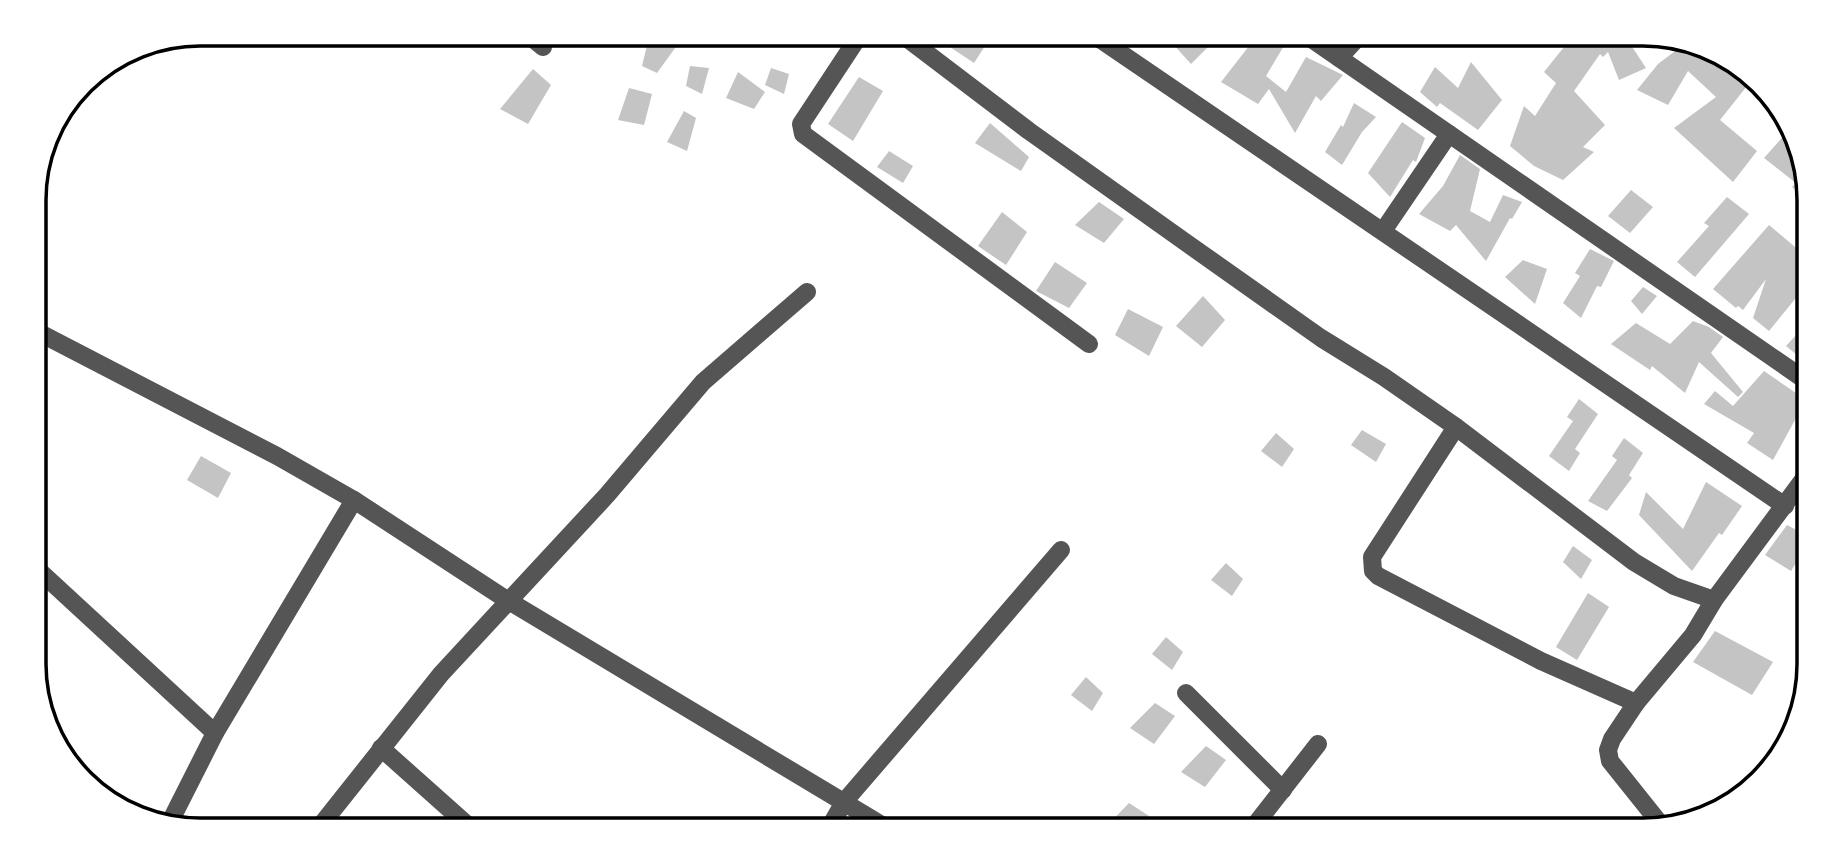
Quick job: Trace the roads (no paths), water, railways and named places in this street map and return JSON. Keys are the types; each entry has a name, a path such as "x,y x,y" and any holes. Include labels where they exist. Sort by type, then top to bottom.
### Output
{"street":[{"path":"852,46 801,124 803,134 1089,344"},
{"path":"917,46 1029,131 1188,244 1321,338 1384,377 1456,427 1658,579 1714,600"},
{"path":"1110,46 1785,506"},
{"path":"1322,46 1797,374"},
{"path":"1339,58 1350,46"},
{"path":"1383,231 1449,134"},
{"path":"326,818 441,674 607,495 703,382 807,292"},
{"path":"46,336 265,449 354,500 507,600 870,818"},
{"path":"1456,427 1372,557 1373,571 1541,661 1636,704"},
{"path":"1655,817 1610,761 1608,750 1612,739 1636,704 1679,654 1714,600 1797,489"},
{"path":"174,815 215,733 354,500"},
{"path":"835,818 844,802 1060,550"},
{"path":"46,577 215,733"},
{"path":"1186,693 1283,790"},
{"path":"1261,817 1318,744"},
{"path":"381,748 459,818"}]}
